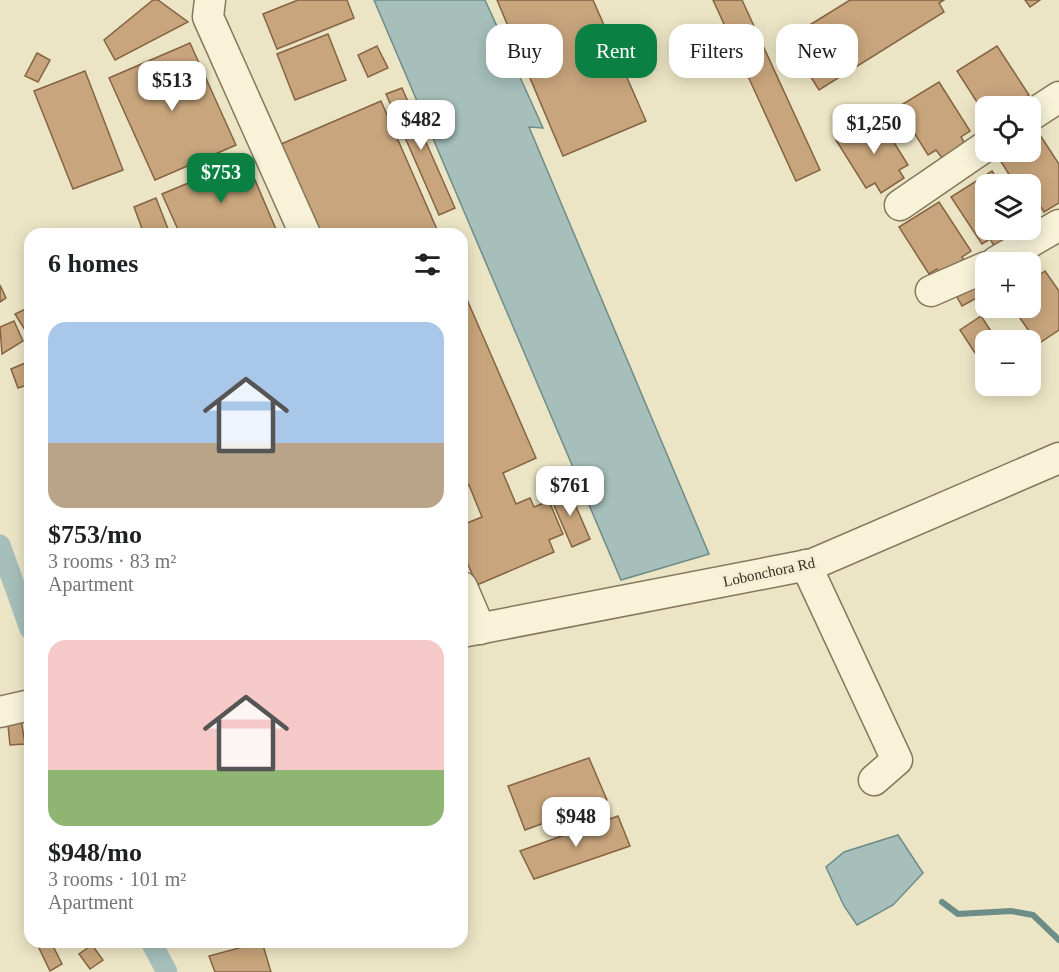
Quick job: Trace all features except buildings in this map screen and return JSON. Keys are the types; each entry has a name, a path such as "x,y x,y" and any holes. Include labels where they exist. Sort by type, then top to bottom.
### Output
{"street":[{"path":"210,0 208,17 302,228"},
{"path":"1041,109 1059,97"},
{"path":"900,205 975,154"},
{"path":"1013,252 1059,225"},
{"path":"931,291 975,272"},
{"name":"Lobonchora Rd","path":"471,630 806,565 978,495 1059,458"},
{"path":"806,565 897,760 874,780"}],"water":[{"path":"374,0 485,0 496,24 486,24 486,78 520,78 543,128 529,127 709,554 621,580"},
{"path":"898,835 923,873 893,905 857,925 844,906 826,867 844,852"}],"waterway":[{"path":"0,545 24,612"},
{"path":"942,902 958,914 1011,911 1033,915 1059,940"},
{"path":"154,948 167,972"}]}
